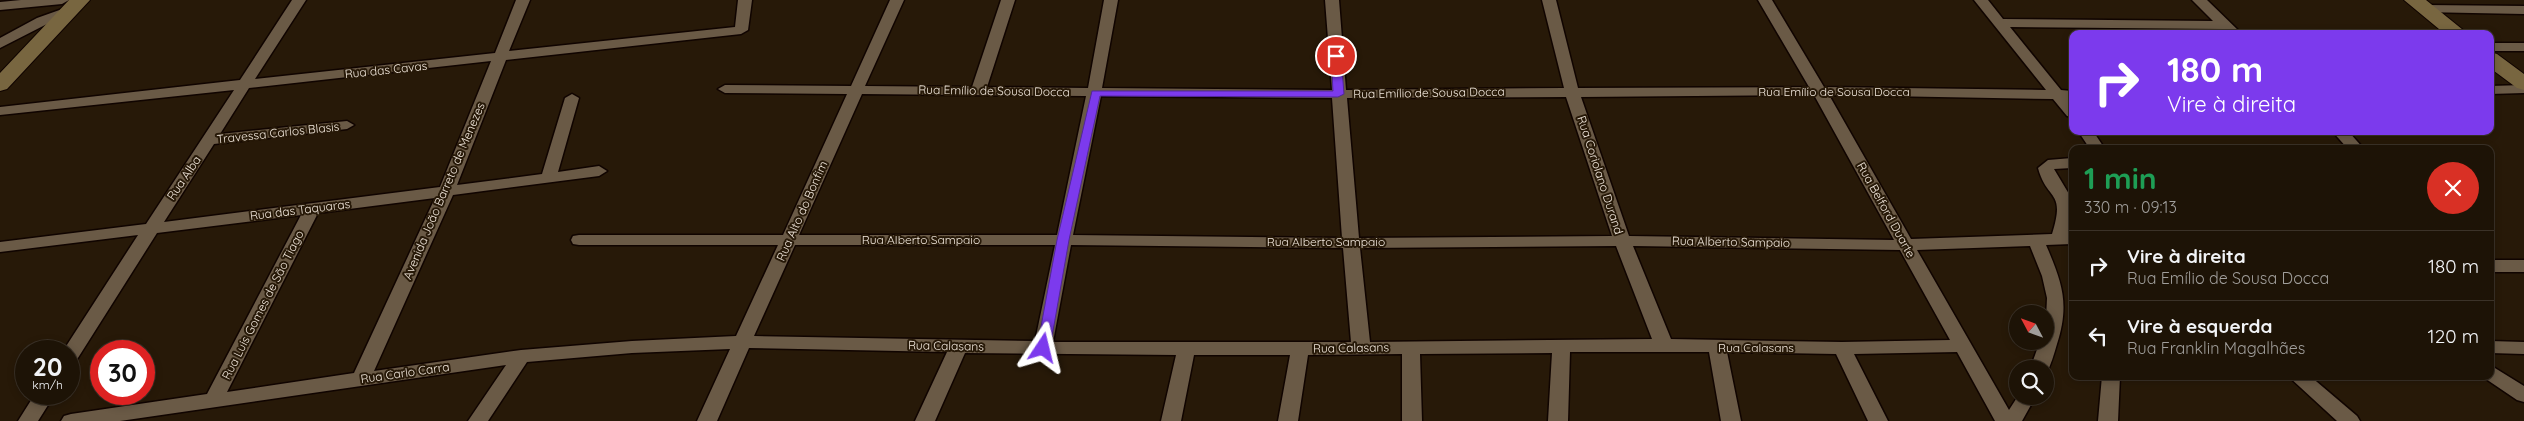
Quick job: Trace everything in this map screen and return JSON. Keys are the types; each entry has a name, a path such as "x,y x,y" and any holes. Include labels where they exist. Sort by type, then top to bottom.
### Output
{"street":[{"name":"Rua Alba","path":"79,340 300,0"},
{"name":"Avenida João Barreto de Menezes","path":"361,379 446,192 524,0"},
{"name":"Rua das Cavas","path":"0,110 500,58 741,30 745,0"},
{"name":"Rua Alto do Bonfim","path":"707,421 896,0"},
{"path":"978,91 1008,0"},
{"path":"1043,348 1063,240 1096,93 1111,0"},
{"path":"1332,0 1338,94 1362,348"},
{"name":"Rua Coriolano Durand","path":"1549,0 1572,92 1622,241 1664,346"},
{"name":"Rua Belford Duarte","path":"1765,0 1819,91 1961,346 2005,421"},
{"path":"1981,0 2066,95"},
{"path":"2199,0 2230,29"},
{"path":"0,6 70,4"},
{"path":"0,44 70,4"},
{"path":"0,85 70,4"},
{"path":"2420,5 2524,10"},
{"path":"2420,5 2453,30"},
{"path":"2000,23 2230,29"},
{"path":"2494,47 2524,47"},
{"path":"2494,61 2524,84"},
{"name":"Rua Emílio de Sousa Docca","path":"725,89 1338,94 1819,91 2066,95"},
{"path":"2494,90 2524,89"},
{"path":"549,177 572,98"},
{"name":"Travessa Carlos Blasis","path":"209,140 347,125"},
{"path":"2343,135 2353,145"},
{"path":"2066,239 2065,200 2049,176 2046,168 2052,163 2069,163"},
{"name":"Rua das Taquaras","path":"0,247 446,192 599,171"},
{"name":"Rua Luis Gomes de São Tiago","path":"213,401 312,209"},
{"name":"Rua Alberto Sampaio","path":"579,240 1063,240 1351,243 1622,241 1905,245 2066,239"},
{"path":"2036,240 2055,290 2056,302 2052,330 2042,360"},
{"path":"2494,266 2524,266"},
{"name":"Rua Carlo Carra","path":"71,421 521,356 632,347 741,342"},
{"name":"Rua Calasans","path":"741,342 1043,348 1187,347 1300,349 1961,346"},
{"path":"925,421 959,346"},
{"path":"1171,421 1187,347"},
{"path":"1411,347 1412,421"},
{"path":"1558,421 1561,347"},
{"path":"2494,347 2524,348"},
{"path":"1716,348 1731,421"},
{"path":"1842,348 1878,421"},
{"path":"1288,421 1300,349"},
{"path":"478,421 521,356"},
{"path":"2494,375 2524,395"},
{"path":"2108,421 2111,380"},
{"path":"2302,380 2350,421"},
{"path":"28,421 38,405"},
{"path":"2012,421 2022,405"}],"route":[{"path":"1043,348 1063,240 1096,93 1338,94 1336,56"}]}
